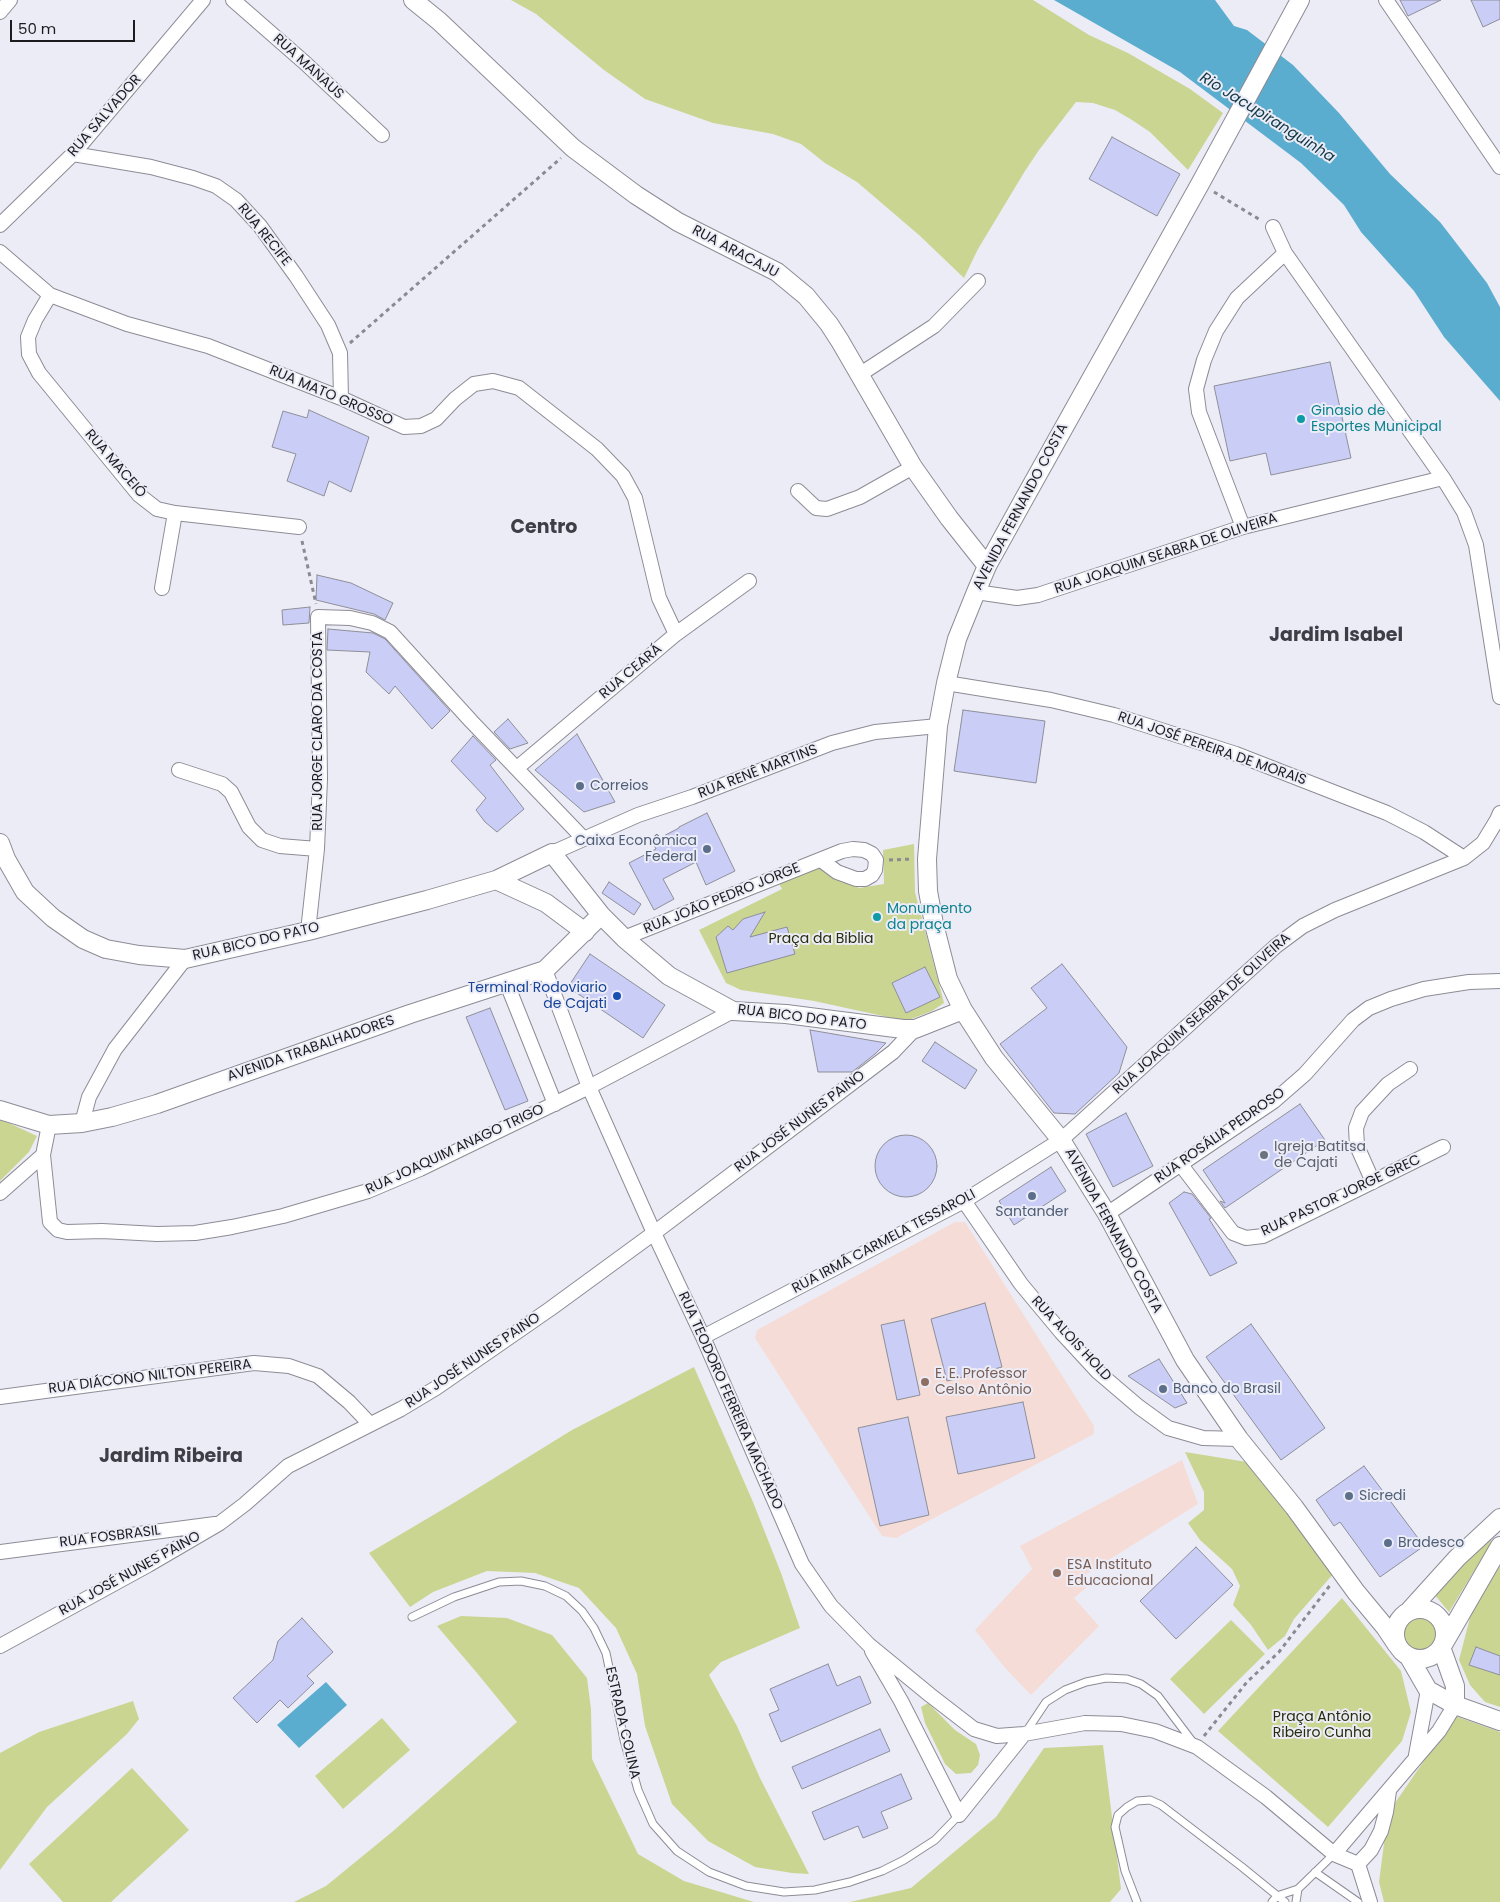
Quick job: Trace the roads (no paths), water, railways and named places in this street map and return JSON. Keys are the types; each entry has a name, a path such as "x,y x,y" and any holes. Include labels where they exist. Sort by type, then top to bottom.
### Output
{"street":[{"path":"0,12 10,0"},
{"name":"RUA SALVADOR","path":"0,225 73,154 203,0"},
{"name":"RUA MANAUS","path":"233,0 304,62 382,135"},
{"name":"RUA ARACAJU","path":"414,0 439,21 573,148 636,195 678,222 759,261 794,285 806,296 829,324 913,467 948,518 987,566"},
{"name":"AVENIDA FERNANDO COSTA","path":"1300,0 1202,181 987,566 976,592 957,639 938,726 927,859 928,891 948,979 963,1010 994,1058 1061,1140 1107,1214 1185,1360 1239,1440 1294,1508 1341,1572 1385,1627 1428,1690"},
{"path":"1386,0 1500,168"},
{"name":"RUA RECIFE","path":"73,154 151,167 193,178 216,186 236,200 260,226 328,325 340,353 341,398"},
{"path":"1272,227 1285,253 1443,478 1464,512 1476,545 1500,696"},
{"name":"RUA MATO GROSSO","path":"0,252 50,295 127,324 208,346 341,398 404,427 421,426 436,419 454,399 474,384 493,381 519,388 597,449 623,476 635,498 660,598 676,634"},
{"path":"1243,527 1199,412 1196,388 1204,360 1216,331 1237,298 1285,253"},
{"path":"859,375 934,326 978,281"},
{"name":"RUA MACEIÓ","path":"50,295 34,320 28,337 29,354 39,373 139,495 157,509 175,513 299,526"},
{"path":"798,491 816,508 827,509 860,497 913,467"},
{"name":"RUA JOAQUIM SEABRA DE OLIVEIRA","path":"976,592 1018,598 1038,595 1243,527 1443,478"},
{"path":"162,588 175,513"},
{"name":"RUA CEARÁ","path":"517,768 676,634 749,581"},
{"name":"RUA JORGE CLARO DA COSTA","path":"308,931 318,849 320,779 318,617 350,618 372,623 390,632 471,721 583,838"},
{"name":"RUA JOSÉ PEREIRA DE MORAIS","path":"946,683 1051,700 1114,715 1236,754 1387,812 1424,832 1464,858"},
{"name":"RUA RENÊ MARTINS","path":"552,853 638,815 692,797 832,743 875,732 938,726"},
{"path":"179,770 222,784 231,792 249,827 262,840 280,846 318,849"},
{"name":"RUA JOAQUIM SEABRA DE OLIVEIRA","path":"1061,1140 1276,946 1303,926 1335,910 1464,858 1483,843 1500,812"},
{"name":"RUA BICO DO PATO","path":"0,843 6,859 25,892 53,918 83,939 106,949 131,954 184,959 308,931 496,880 552,853 601,916 624,938 668,976 733,1011 786,1014 892,1028 915,1028 963,1010"},
{"name":"RUA JOÃO PEDRO JORGE","path":"624,938 831,855 853,849 864,850 872,854 876,860 876,870 865,879 856,879 838,872 820,860"},
{"path":"496,880 546,903 585,932"},
{"name":"AVENIDA TRABALHADORES","path":"0,1110 48,1125 82,1123 112,1117 157,1104 410,1014 507,984 545,970 601,916"},
{"path":"82,1123 90,1097 115,1049 184,959"},
{"name":"RUA TEODORO FERREIRA MACHADO","path":"545,970 589,1087 703,1337 802,1564 831,1606 869,1645 974,1729 997,1736 1024,1734 1085,1723 1121,1724 1155,1731 1197,1747 1266,1797 1334,1854 1358,1864"},
{"name":"RUA ROSÁLIA PEDROSO","path":"1107,1214 1274,1101 1305,1074 1353,1020 1369,1008 1390,999 1424,989 1469,982 1500,981"},
{"path":"507,984 555,1104"},
{"name":"RUA JOAQUIM ANAGO TRIGO","path":"48,1125 43,1155 50,1222 58,1230 67,1232 102,1231 157,1234 194,1233 283,1216 368,1191 420,1169 555,1104 733,1011"},
{"name":"RUA JOSÉ NUNES PAINO","path":"0,1646 148,1565 220,1523 288,1466 401,1409 436,1388 550,1309 654,1233 893,1052 915,1028"},
{"path":"1373,1182 1357,1146 1356,1128 1362,1112 1388,1084 1410,1069"},
{"name":"RUA IRMÃ CARMELA TESSAROLI","path":"703,1337 964,1201 1061,1140"},
{"name":"RUA PASTOR JORGE GREC","path":"1181,1165 1233,1233 1246,1238 1262,1236 1443,1147"},
{"path":"0,1193 43,1155"},
{"name":"RUA ALOIS HOLD","path":"964,1201 1021,1284 1061,1332 1098,1372 1139,1407 1168,1428 1203,1438 1239,1440"},
{"name":"RUA DIÁCONO NILTON PEREIRA","path":"0,1397 254,1364 280,1365 289,1366 318,1376 349,1402 370,1424"},
{"path":"1410,1610 1456,1558 1500,1518"},
{"name":"RUA FOSBRASIL","path":"0,1552 220,1523"},
{"path":"1334,1854 1439,1731 1455,1705 1455,1686 1443,1645 1446,1635 1440,1618 1434,1612 1418,1608 1403,1614 1395,1629 1395,1637 1403,1651 1417,1659 1433,1656 1443,1645 1500,1546"},
{"path":"869,1645 901,1701 959,1815 1024,1734"},
{"path":"1415,1758 1428,1690 1455,1705 1500,1721"},
{"path":"1370,1902 1358,1864 1371,1850 1381,1831 1389,1791"}],"lane":[{"name":"ESTRADA COLINA","path":"412,1617 454,1597 499,1582 521,1582 545,1586 566,1596 582,1611 590,1622 606,1653 624,1740 638,1790 653,1824 677,1851 709,1872 746,1886 784,1892 815,1890 850,1882 882,1871 904,1860 935,1840 959,1815"},
{"path":"1024,1734 1046,1702 1065,1690 1086,1682 1106,1678 1127,1679 1141,1684 1158,1696 1197,1747"},
{"path":"1137,1902 1125,1871 1115,1827 1118,1815 1127,1807 1137,1801 1150,1800 1161,1805 1285,1902"},
{"path":"1272,1902 1277,1896 1298,1889 1334,1854"},
{"path":"1315,1872 1358,1902"},
{"path":"1296,1902 1298,1889"}],"water":[{"name":"Rio Jacupiranguinha","path":"1054,0 1215,0 1234,26 1247,30 1293,65 1339,113 1390,174 1440,222 1487,283 1500,307 1500,401 1444,337 1414,291 1361,232 1344,205 1301,163 1180,72"},
{"path":"326,1682 347,1705 299,1748 277,1725"}],"place":[{"name":"Ginasio de Esportes Municipal","path":"1301,419"},
{"name":"Correios","path":"580,786"},
{"name":"Caixa Econômica Federal","path":"707,849"},
{"name":"Monumento da praça","path":"877,917"},
{"name":"Terminal Rodoviario de Cajati","path":"617,996"},
{"name":"Igreja Batitsa de Cajati","path":"1264,1155"},
{"name":"Santander","path":"1032,1196"},
{"name":"E. E. Professor Celso Antônio","path":"925,1382"},
{"name":"Banco do Brasil","path":"1163,1389"},
{"name":"Sicredi","path":"1349,1496"},
{"name":"Bradesco","path":"1388,1543"},
{"name":"ESA Instituto Educacional","path":"1057,1573"}],"district":[{"name":"Centro","path":"544,528"},
{"name":"Jardim Isabel","path":"1336,636"},
{"name":"Jardim Ribeira","path":"171,1457"}],"park label":[{"name":"Praça da Biblia","path":"821,939"},
{"name":"Praça Antônio Ribeiro Cunha","path":"1322,1725"}]}
